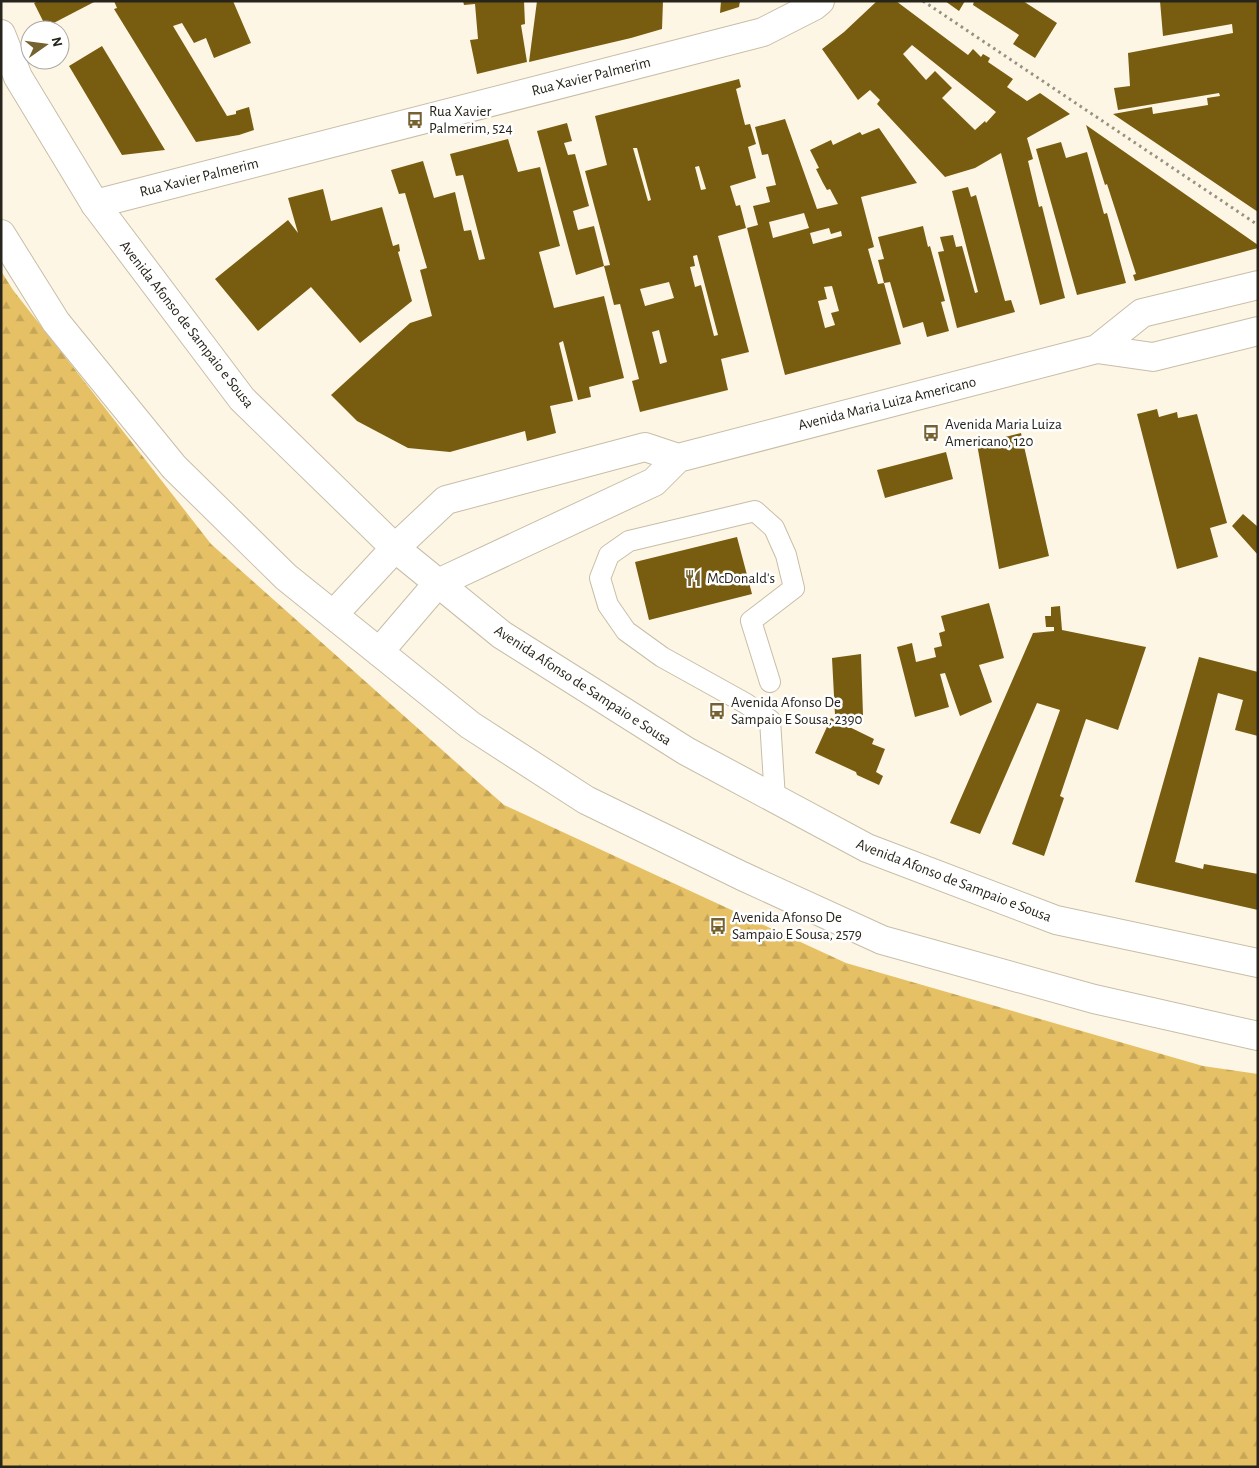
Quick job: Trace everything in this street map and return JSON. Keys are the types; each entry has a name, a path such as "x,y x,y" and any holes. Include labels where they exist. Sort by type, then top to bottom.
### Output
{"main road":[{"name":"Rua Xavier Palmerim","path":"95,204 763,32 814,6 820,1"},
{"name":"Avenida Afonso de Sampaio e Sousa","path":"1,34 18,76 95,204 242,398 395,548 502,635 686,751 867,848 1056,920 1258,963"},
{"path":"1,234 56,322 174,467 286,577 470,725 586,800 742,876 882,940 1094,999 1258,1036"},
{"name":"Avenida Maria Luiza Americano","path":"1097,349 1142,314 1258,285"},
{"name":"Avenida Maria Luiza Americano","path":"678,458 1097,349 1154,357 1258,331"},
{"path":"334,615 395,548 446,500 645,447 678,458 654,482 438,583 379,652"}],"lane":[{"path":"770,682 751,621 794,588 786,555 774,528 755,512 629,541 609,555 600,578 608,604 626,631 662,656 745,703 770,720 775,799"}],"path":[{"path":"924,1 1258,225"}],"green space":[{"path":"1,271 13,290 211,544 504,805 846,963 1203,1066 1258,1074 1258,1467 1,1467"}],"building":[{"path":"38,1 96,1 59,20 42,20 34,3"},
{"path":"114,1 233,1 251,43 214,58 206,38 194,43 182,23 173,26 227,116 236,114 236,111 249,107 254,130 239,135 196,142 114,9 117,8"},
{"path":"463,1 524,1 525,24 521,25 527,62 477,74 470,40 478,39 475,4 464,5"},
{"path":"537,1 663,1 662,29 529,62"},
{"path":"721,1 740,1 739,7 720,13"},
{"path":"877,1 896,1 968,55 973,49 981,57 983,54 990,58 988,62 1013,79 1007,87 1027,101 1040,93 1070,114 1027,138 1033,159 1028,161 1039,207 1042,206 1065,298 1040,305 1001,153 975,168 945,177 877,104 880,100 870,90 858,100 822,49 844,32","holes":["912,45 996,112 986,123 985,121 975,130 942,98 952,88 935,71 926,80 903,54"]},
{"path":"945,1 965,1 959,11"},
{"path":"974,1 1023,1 1057,23 1035,58 1013,44 1019,35 973,5"},
{"path":"1160,1 1258,1 1258,212 1113,114 1152,107 1153,114 1208,105 1207,98 1220,96 1219,93 1118,110 1114,88 1130,86 1128,53 1233,33 1232,24 1163,36"},
{"path":"102,46 165,150 122,155 70,65"},
{"path":"739,79 741,87 736,89 745,125 750,124 756,144 748,147 756,178 730,186 736,206 740,205 746,228 718,236 749,352 721,359 728,390 640,412 632,381 639,379 620,304 614,305 604,266 610,265 585,171 607,165 595,116","holes":["633,148 637,148 651,200 648,201","699,166 706,189 701,190 695,167","697,255 718,335 714,336 701,285 695,287 690,267 695,266 693,256","669,282 674,298 645,306 640,289","659,330 667,362 660,364 652,332"]},
{"path":"785,119 817,209 838,204 830,189 827,190 823,183 816,169 819,168 810,150 831,140 833,145 860,132 862,135 879,128 917,183 861,197 874,247 868,249 878,284 884,283 901,344 785,375 747,228 758,225 753,206 770,202 766,187 776,185 768,154 762,155 755,127","holes":["804,213 809,228 773,238 769,222","829,228 831,234 841,231 842,236 813,244 810,233","832,286 839,311 831,313 835,325 825,328 818,301 827,299 824,287"]},
{"path":"567,123 572,141 564,143 568,155 575,154 589,206 573,211 578,230 594,226 604,266 576,275 537,131"},
{"path":"1086,125 1258,245 1258,248 1135,281 1133,275 1136,274"},
{"path":"508,139 518,172 540,167 560,246 539,252 554,308 604,296 624,378 589,387 591,397 578,400 563,341 559,343 573,401 550,406 556,433 527,441 525,431 450,452 408,448 357,421 331,395 410,323 432,316 420,270 427,268 405,193 399,194 391,170 423,161 434,198 455,192 464,231 471,230 479,260 485,259 463,175 456,176 450,154"},
{"path":"1061,142 1066,158 1087,152 1104,214 1107,213 1126,283 1077,295 1036,149"},
{"path":"968,187 971,197 976,195 1005,301 1011,300 1015,312 957,328 938,252 944,251 940,237 953,235 956,247 962,246 975,293 978,292 952,191"},
{"path":"323,189 331,221 382,207 393,246 399,244 400,251 398,252 412,301 360,343 311,287 258,331 215,279 288,220 298,233 288,198"},
{"path":"923,226 945,301 941,302 949,331 927,337 923,322 903,328 890,282 884,283 878,260 884,259 878,237"},
{"path":"1157,409 1159,417 1177,412 1178,418 1197,414 1227,523 1210,528 1218,557 1177,569 1137,414"},
{"path":"1021,433 1049,556 999,569 977,444"},
{"path":"946,452 953,479 885,498 877,470"},
{"path":"1243,514 1258,527 1258,555 1232,526"},
{"name":"McDonald's","path":"737,537 752,594 649,620 635,562"},
{"path":"989,603 1004,658 979,665 992,702 960,716 945,673 940,674 949,707 915,717 897,647 912,643 916,662 936,657 934,648 942,646 939,633 945,631 941,616"},
{"path":"1060,606 1062,630 1146,647 1118,730 1086,719 1060,796 1064,798 1044,856 1012,844 1060,710 1037,703 980,834 950,823 1033,633 1054,631 1054,627 1046,627 1045,616 1051,616 1051,607"},
{"path":"861,654 863,715 835,715 832,658"},
{"path":"1199,657 1258,672 1258,736 1235,730 1243,700 1218,693 1175,862 1203,869 1204,864 1258,874 1258,910 1135,882"},
{"path":"831,718 874,739 872,744 885,749 876,772 883,776 879,785 815,753"}],"place":[{"name":"Rua Xavier Palmerim, 524","path":"415,120"},
{"name":"Avenida Maria Luiza Americano, 120","path":"931,433"},
{"name":"McDonald's","path":"693,578"},
{"name":"Avenida Afonso De Sampaio E Sousa, 2390","path":"717,711"},
{"name":"Avenida Afonso De Sampaio E Sousa, 2579","path":"718,926"}]}
